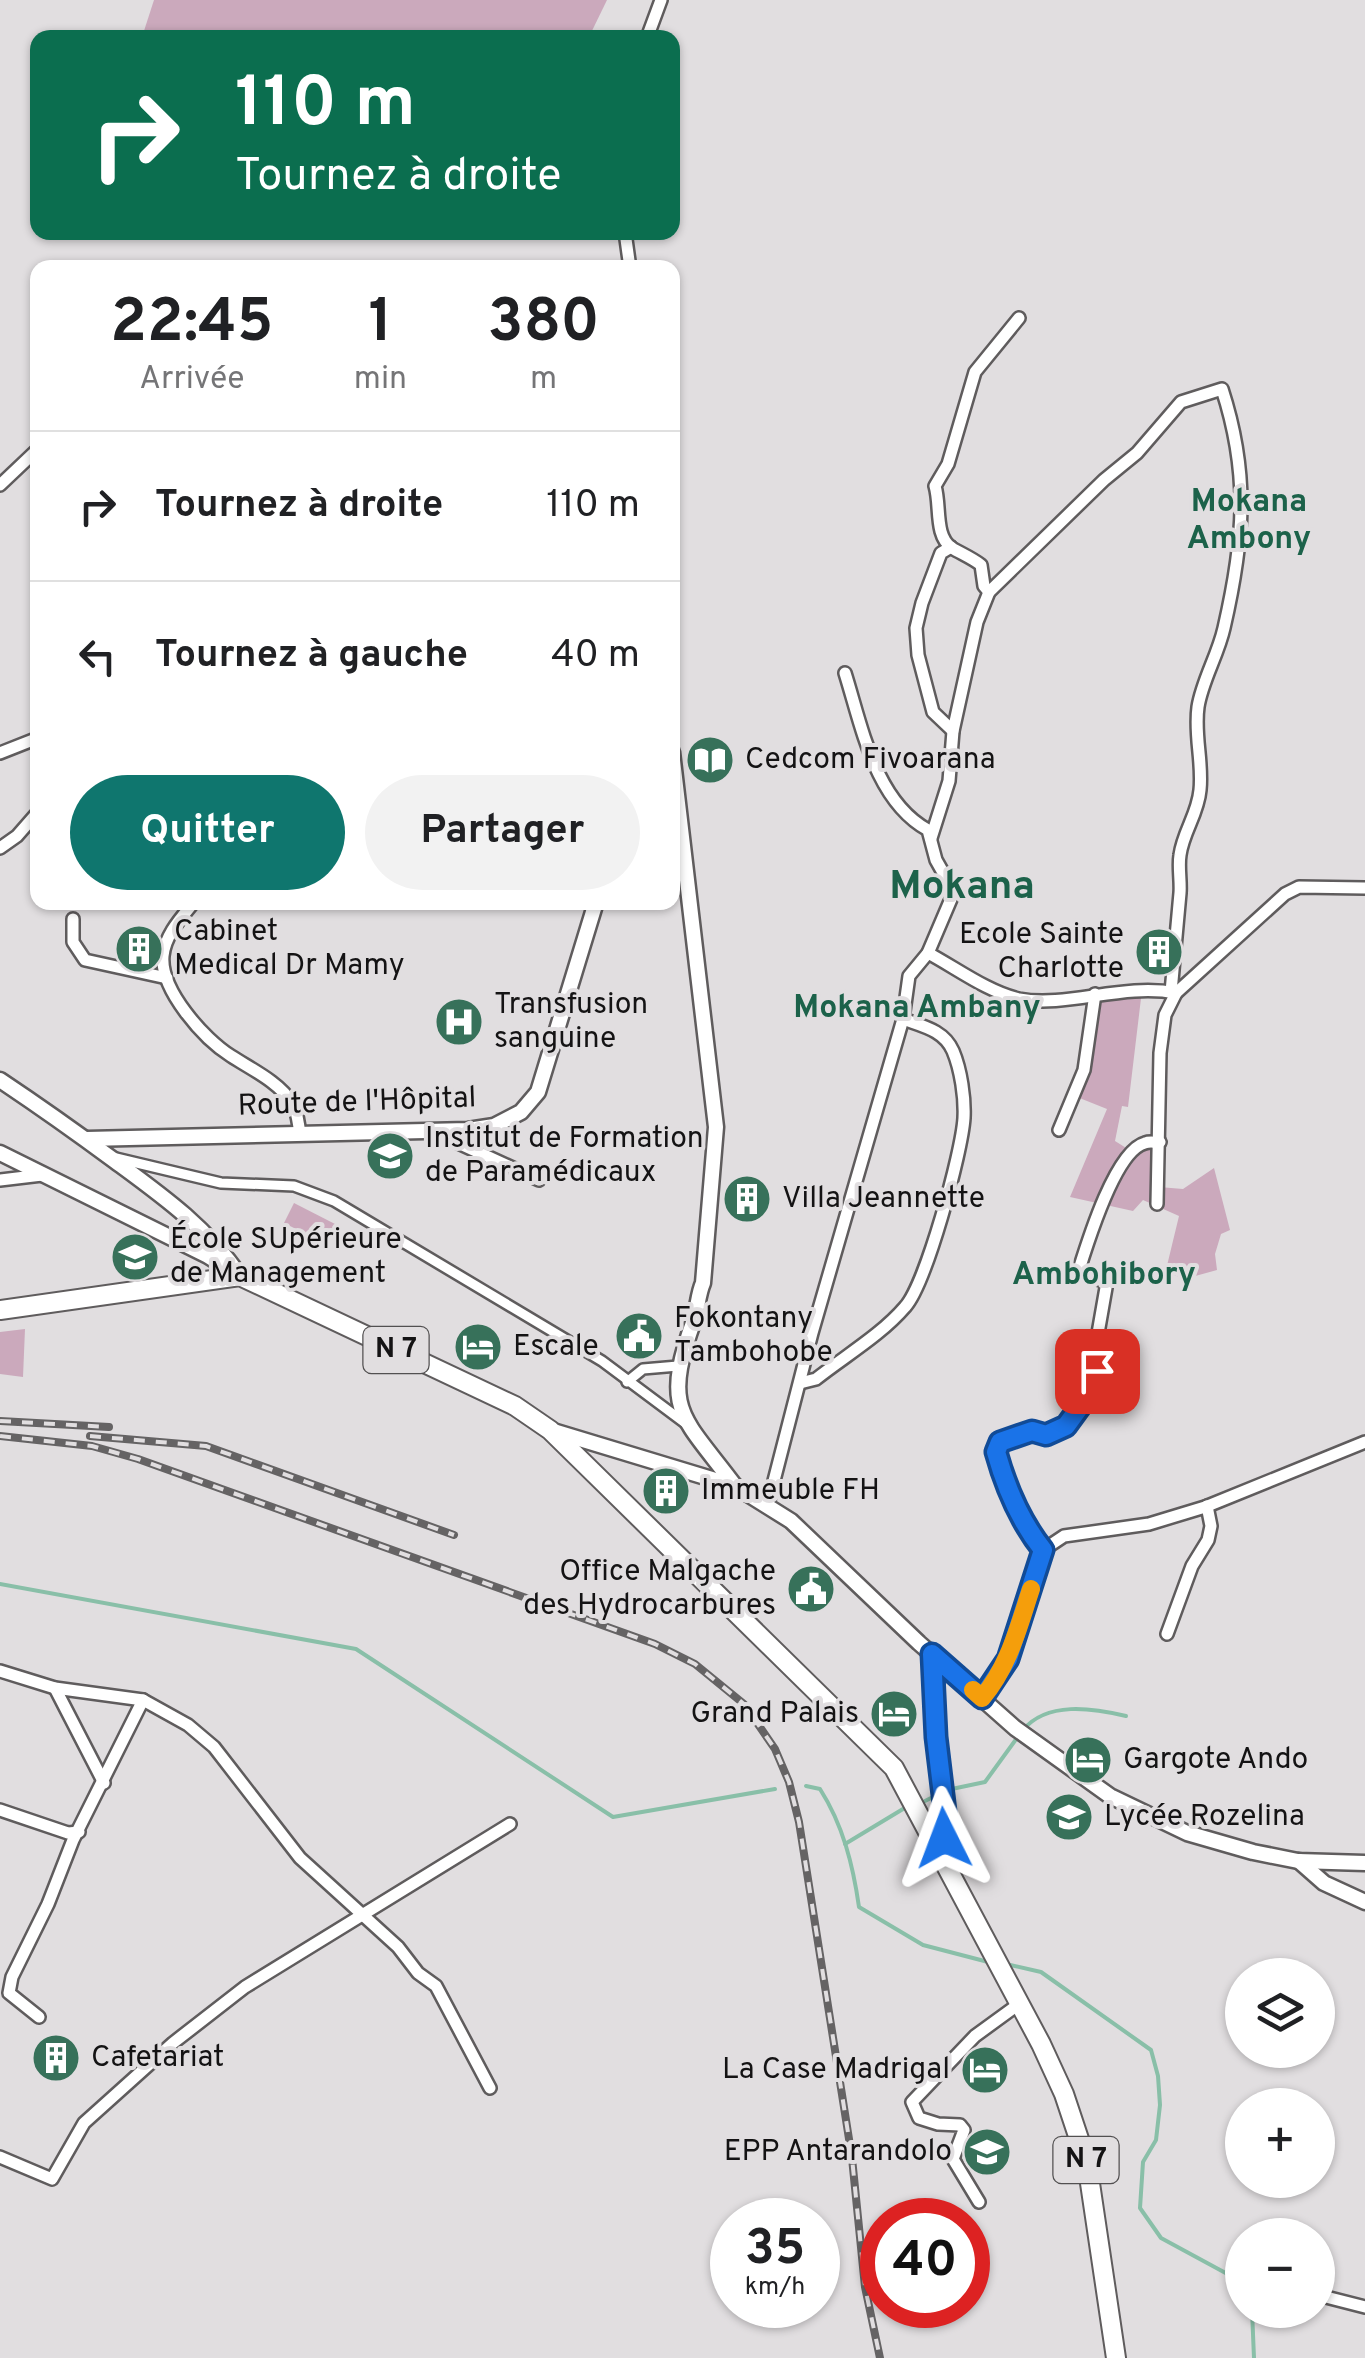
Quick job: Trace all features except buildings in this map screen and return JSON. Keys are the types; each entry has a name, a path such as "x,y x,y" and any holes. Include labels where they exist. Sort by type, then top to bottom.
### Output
{"main road":[{"path":"0,1310 240,1276"},
{"name":"N 7","path":"240,1276 516,1406 550,1430 894,1768 1041,2044 1078,2132 1087,2163 1116,2358"}],"street":[{"path":"650,30 661,0"},
{"path":"988,592 981,565 951,547 940,533 935,486 948,464 975,372 1020,318"},
{"path":"931,838 949,781 953,731 977,622 988,592 1137,453 1180,402 1222,389 1242,472 1241,538 1224,628 1198,702 1196,727 1202,766 1198,810 1180,855 1173,992 1165,1015 1160,1053 1157,1204"},
{"path":"0,485 30,457"},
{"path":"951,547 941,553 916,628 918,655 933,712 953,731"},
{"path":"768,1504 903,1019 910,976 928,953 954,892 936,860 928,830 903,812 884,783 846,673"},
{"path":"0,753 30,741"},
{"path":"680,820 716,1127 702,1285 678,1366 677,1396 687,1424"},
{"path":"0,848 30,821"},
{"path":"928,953 1000,992 1019,998 1040,1000 1142,988 1173,992 1208,967 1285,894 1299,887 1365,888"},
{"path":"188,910 166,944 162,958 167,978 192,1022 292,1102 300,1133"},
{"name":"Route de l'Hôpital","path":"87,1139 434,1132 494,1126 520,1112 538,1092 594,910"},
{"path":"73,918 73,942 84,960 167,978"},
{"path":"1059,1130 1084,1070 1095,994"},
{"path":"800,1383 816,1378 907,1306 918,1286 941,1218 964,1119 961,1084 952,1048 940,1033 903,1019"},
{"path":"0,1080 87,1139 192,1220 216,1242 240,1276"},
{"path":"434,1132 539,1180"},
{"path":"1043,1550 1028,1532 996,1452 1000,1442 1032,1431 1055,1433 1066,1426 1082,1404 1097,1371 1097,1339 1107,1282 1078,1273 1094,1222 1128,1155 1143,1143 1160,1142"},
{"path":"0,1153 208,1256 240,1276"},
{"path":"109,1156 221,1183 294,1186 334,1201 602,1361 687,1424 736,1486"},
{"path":"0,1180 42,1175"},
{"path":"627,1382 642,1369 678,1366"},
{"path":"550,1430 736,1486 768,1504 1021,1733 1110,1796 1187,1833 1298,1861 1365,1862"},
{"path":"982,1698 1008,1659 1043,1550 1064,1536 1149,1524 1203,1507 1365,1442"},
{"path":"1168,1634 1192,1566 1208,1540 1211,1526 1203,1507"},
{"path":"932,1654 946,1820 938,1850"},
{"path":"0,1671 54,1688 143,1700 188,1725 214,1747 300,1858 436,1986 490,2088"},
{"path":"54,1688 104,1783"},
{"path":"39,2017 9,1993 12,1977 143,1700"},
{"path":"0,1810 68,1833 80,1832"},
{"path":"0,2157 52,2179 84,2124 173,2043 245,1987 510,1824"},
{"path":"1298,1861 1324,1883 1365,1902"},
{"path":"976,2198 952,2159 964,2130 960,2125 919,2118 912,2102 975,2036 1019,2004"},
{"path":"1335,2299 1365,2307"}],"shaded area":[{"path":"154,0 607,0 592,30 144,30"},
{"path":"1142,990 1128,1107 1122,1106 1115,1141 1131,1151 1159,1128 1159,1187 1183,1189 1214,1168 1230,1230 1221,1234 1215,1254 1217,1270 1188,1278 1165,1274 1179,1216 1143,1200 1133,1211 1070,1197 1107,1109 1077,1097 1097,996"},
{"path":"294,1203 335,1224 326,1244 284,1223"},
{"path":"25,1329 23,1377 0,1374 0,1332"}],"waterway":[{"path":"0,1584 356,1649 613,1817 775,1789"},
{"path":"1023,1730 1044,1714 1071,1709 1126,1716"},
{"path":"947,1790 985,1782 1017,1738"},
{"path":"806,1786 820,1789 835,1817 850,1861 859,1907 923,1945 992,1963"},
{"path":"925,1801 939,1794"},
{"path":"845,1844 903,1809"},
{"path":"1006,1964 1041,1972 1151,2050 1160,2105 1156,2140 1143,2162 1140,2208 1161,2238 1225,2273"},
{"path":"1253,2328 1254,2358"}],"railway":[{"path":"0,1421 109,1427"},
{"path":"0,1436 92,1446 138,1459 655,1644 695,1664 744,1704 775,1749 799,1822 852,2158 865,2287 880,2358"},
{"path":"90,1436 206,1446 454,1535"}],"slow traffic":[{"path":"973,1690 982,1698 996,1681 1008,1659 1031,1589"}],"place":[{"name":"Cedcom Fivoarana","path":"710,760"},
{"name":"Cabinet Medical Dr Mamy","path":"139,949"},
{"name":"Ecole Sainte Charlotte","path":"1159,952"},
{"name":"Transfusion sanguine","path":"459,1022"},
{"name":"Institut de Formation de Paramédicaux","path":"390,1156"},
{"name":"Villa Jeannette","path":"747,1199"},
{"name":"École SUpérieure de Management","path":"135,1257"},
{"name":"Fokontany Tambohobe","path":"639,1336"},
{"name":"Escale","path":"478,1347"},
{"name":"Immeuble FH","path":"666,1491"},
{"name":"Office Malgache des Hydrocarbures","path":"811,1589"},
{"name":"Grand Palais","path":"894,1714"},
{"name":"Gargote Ando","path":"1088,1760"},
{"name":"Lycée Rozelina","path":"1069,1817"},
{"name":"Cafetariat","path":"56,2058"},
{"name":"La Case Madrigal","path":"985,2070"},
{"name":"EPP Antarandolo","path":"987,2152"}],"district":[{"name":"Mokana Ambony","path":"1249,522"},
{"name":"Mokana","path":"962,888"},
{"name":"Mokana Ambany","path":"917,1009"},
{"name":"Ambohibory","path":"1104,1276"}],"route":[{"path":"944,1838 946,1820 932,1654 982,1698 1008,1659 1043,1550 1028,1532 996,1452 1000,1442 1032,1431 1055,1433 1066,1426 1082,1404 1097,1371"}]}
